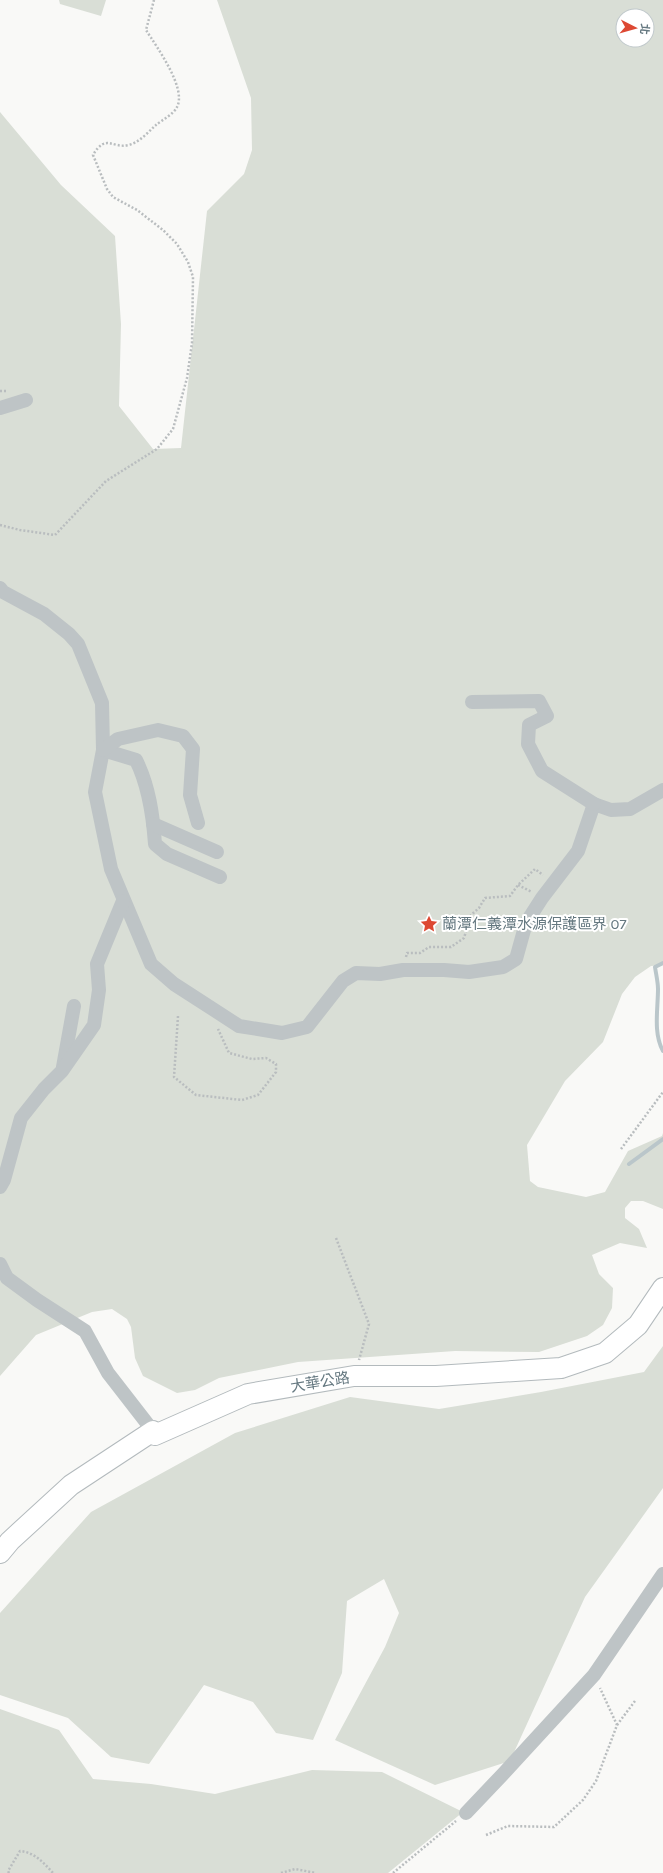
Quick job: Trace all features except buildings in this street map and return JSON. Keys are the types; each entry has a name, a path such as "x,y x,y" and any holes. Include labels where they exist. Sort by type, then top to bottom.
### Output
{"main road":[{"name":"大華公路","path":"0,1553 10,1541 71,1485 153,1431 155,1435 248,1394 354,1376 436,1376 562,1368 605,1353 638,1325 663,1288"}],"street":[{"path":"0,408 26,400"},
{"path":"0,588 3,592 44,614 69,634 78,644 102,703 103,750 95,792 111,869 123,901 151,964 174,984 239,1026 282,1033 307,1026 343,981 356,973 380,974 403,970 444,970 469,972 503,967 516,958 526,922 578,851 594,804"},
{"path":"472,702 539,701 547,716 529,725 528,744 542,771 594,804 611,810 630,808 663,790"},
{"path":"103,750 118,739 158,730 183,736 193,749 190,795 198,823"},
{"path":"103,750 136,760 145,778 155,844 167,854 220,877"},
{"path":"153,824 217,852"},
{"path":"0,1187 4,1180 21,1118 44,1089 62,1071 94,1025 99,990 97,964 123,901"},
{"path":"62,1071 74,1006"},
{"path":"0,1264 7,1278 37,1300 85,1331 108,1373 153,1431"},
{"path":"466,1813 594,1675 663,1574"}],"path":[{"path":"0,525 20,530 54,535 106,481 157,449 173,430 187,378 192,343 193,277 188,262 177,244 163,230 138,210 113,197 107,189 93,155 98,146 106,143 128,145 138,140 177,107 180,94 175,79 146,30 154,0"},
{"path":"403,970 407,952 420,953 429,947 451,947 464,938 471,915 479,908 485,898 510,896 518,885 535,869 554,882"},
{"path":"178,1016 174,1077 196,1095 242,1100 258,1095 276,1072 276,1064 266,1058 252,1059 229,1053 210,1006"},
{"path":"621,1149 663,1092"},
{"path":"336,1238 369,1324 354,1376"},
{"path":"594,1675 617,1725"},
{"path":"486,1835 508,1826 554,1827 583,1800 596,1781 617,1725 635,1701"},
{"path":"393,1873 466,1813"},
{"path":"9,1873 8,1872 20,1852 29,1852 53,1873"},
{"path":"281,1873 295,1869 316,1873"}],"shaded area":[{"path":"59,0 106,0 101,16 60,4"},
{"path":"217,0 663,0 663,965 651,966 635,977 622,994 603,1042 565,1081 527,1145 530,1181 538,1187 586,1197 605,1192 628,1151 662,1136 663,1133 663,1209 643,1201 631,1201 625,1208 625,1218 639,1229 647,1248 620,1243 592,1255 599,1274 613,1288 612,1308 603,1325 587,1336 539,1352 455,1351 298,1362 219,1378 195,1390 177,1393 143,1376 135,1358 131,1327 127,1319 112,1309 92,1312 36,1335 0,1376 0,112 61,185 115,236 121,324 119,406 153,449 181,448 207,211 244,174 252,150 251,98"},
{"path":"663,1346 663,1488 585,1597 510,1761 435,1785 335,1740 385,1647 399,1613 384,1579 347,1601 342,1673 313,1740 276,1733 253,1702 204,1685 149,1764 111,1757 68,1718 0,1695 0,1613 91,1512 235,1433 350,1397 439,1409 541,1392 644,1372"},
{"path":"0,1709 59,1730 93,1779 151,1784 215,1794 312,1770 382,1772 463,1812 388,1873 0,1873"}],"waterway":[{"path":"663,963 655,967 658,989 657,1029 663,1051"},
{"path":"629,1164 663,1139"}],"place":[{"name":"蘭潭仁義潭水源保護區界 07","path":"429,924"}]}
